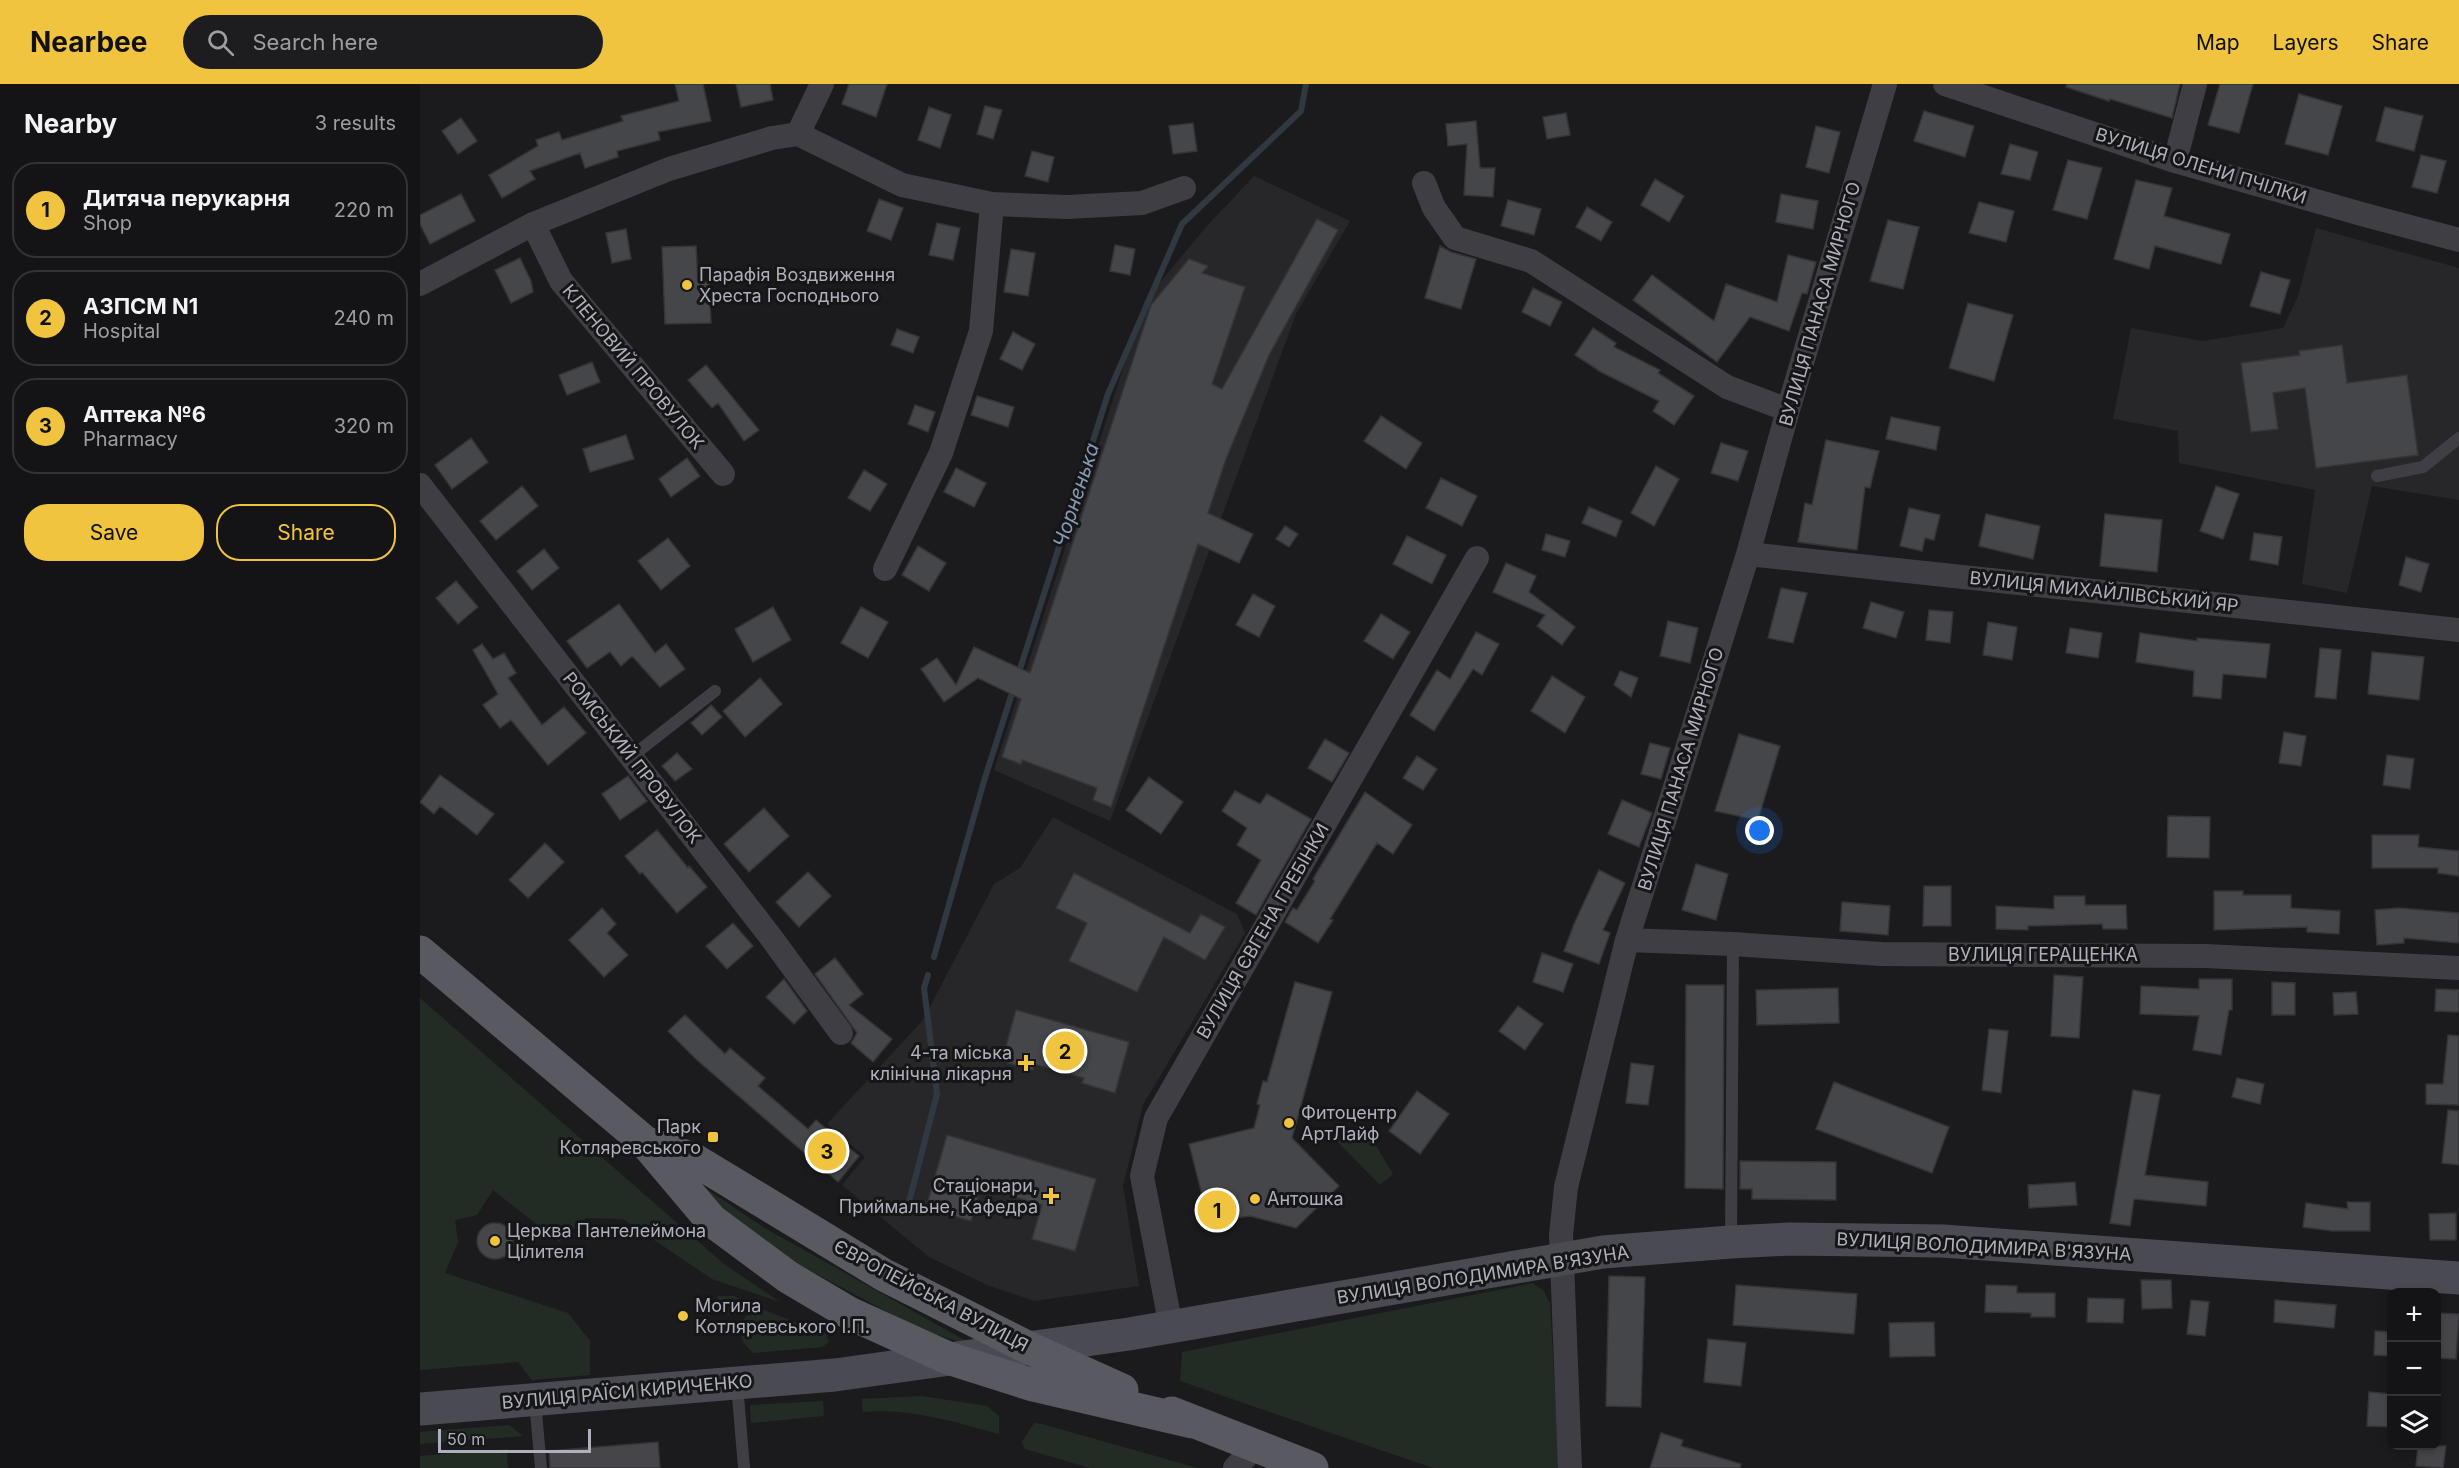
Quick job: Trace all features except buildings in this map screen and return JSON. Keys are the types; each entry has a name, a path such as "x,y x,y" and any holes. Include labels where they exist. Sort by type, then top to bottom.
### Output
{"main road":[{"name":"ЄВРОПЕЙСЬКА ВУЛИЦЯ","path":"420,952 645,1143 711,1220 788,1277 849,1314 948,1358 1033,1385 1192,1422"},
{"name":"ЄВРОПЕЙСЬКА ВУЛИЦЯ","path":"645,1143 693,1159 884,1275 1029,1348 1192,1422 1245,1458 1312,1468"},
{"name":"ВУЛИЦЯ ВОЛОДИМИРА В'ЯЗУНА","path":"835,1374 1171,1327 1603,1252 1731,1242 1790,1239 1943,1241 2459,1278"},
{"name":"ВУЛИЦЯ РАЇСИ КИРИЧЕНКО","path":"420,1409 835,1374"}],"street":[{"path":"798,134 822,84"},
{"name":"ВУЛИЦЯ ПАНАСА МИРНОГО","path":"1570,1468 1561,1260 1566,1187 1627,940 1748,554 1788,410 1885,84"},
{"name":"ВУЛИЦЯ ОЛЕНИ ПЧІЛКИ","path":"1945,84 2175,161 2365,216 2459,240"},
{"path":"2175,161 2195,84"},
{"path":"420,284 533,224 669,169 772,138 798,134 902,185 992,204 1066,207 1142,203 1184,188"},
{"path":"1424,183 1434,208 1455,238 1531,261 1726,387 1788,410"},
{"path":"885,569 941,453 981,331 992,204"},
{"name":"КЛЕНОВИЙ ПРОВУЛОК","path":"533,224 561,281 723,474"},
{"name":"РОМСЬКИЙ ПРОВУЛОК","path":"420,485 770,936 841,1034"},
{"name":"ВУЛИЦЯ МИХАЙЛІВСЬКИЙ ЯР","path":"1748,554 2459,630"},
{"name":"ВУЛИЦЯ ЄВГЕНА ГРЕБІНКИ","path":"1171,1327 1142,1176 1156,1118 1477,558"},
{"name":"ВУЛИЦЯ ГЕРАЩЕНКА","path":"1627,940 1733,944 1881,954 2205,956 2459,968"}],"lane":[{"path":"2377,476 2423,467 2459,438"},
{"path":"631,757 715,691"},
{"path":"1731,1242 1733,944"},
{"path":"737,1383 744,1468"},
{"path":"534,1400 541,1468"}],"shaded area":[{"path":"1254,176 1350,221 1296,314 1110,821 994,770 1145,300 1206,227"},
{"path":"2316,228 2459,268 2459,500 2372,486 2347,593 2302,584 2315,490 2179,463 2178,431 2113,419 2131,328 2203,341 2283,328 2298,296"},
{"name":"4-та міська клінічна лікарня","path":"1053,817 1237,914 1245,933 1143,1105 1123,1186 1139,1286 1034,1301 987,1285 929,1257 842,1185 865,1157 827,1124 923,1020 994,884 1020,868"},
{"path":"420,998 724,1264 780,1302 712,1279 623,1219 586,1218 559,1242 493,1190 477,1215 455,1220 458,1242 445,1273 568,1313 590,1341 590,1375 532,1380 518,1362 420,1370"},
{"path":"1366,1129 1393,1174 1380,1185 1331,1135"},
{"path":"677,1169 763,1227 977,1347 921,1330 798,1264 719,1210"},
{"path":"1533,1283 1544,1291 1550,1303 1559,1468 1433,1468 1180,1381 1182,1352"},
{"path":"718,1296 734,1296 749,1304 736,1315 724,1315 716,1306"},
{"path":"759,1308 826,1334 829,1342 822,1347 753,1353 743,1342 740,1327 746,1316"},
{"path":"922,1396 987,1406 999,1416 999,1434 915,1414 863,1412 862,1399"},
{"path":"823,1401 824,1416 751,1423 750,1405"},
{"path":"1034,1423 1198,1468 1090,1468 1025,1449 1022,1442"},
{"path":"509,1425 523,1436 420,1444 420,1432"},
{"path":"507,1449 508,1468 420,1468 420,1456"}],"waterway":[{"name":"Чорненька","path":"1018,675 1108,394 1182,224 1301,111 1306,84"},
{"name":"Чорненька","path":"934,957 984,781 1014,687"},
{"name":"Чорненька","path":"909,1202 937,1094 924,988 928,975"}],"place":[{"name":"Парафія Воздвиження Хреста Господнього","path":"687,285"},
{"name":"АЗПСМ N1","path":"1065,1051"},
{"name":"4-та міська клінічна лікарня","path":"1026,1063"},
{"name":"Фитоцентр АртЛайф","path":"1289,1123"},
{"name":"Парк Котляревського","path":"713,1137"},
{"name":"Аптека №6","path":"827,1151"},
{"name":"Стаціонари, Приймальне, Кафедра","path":"1051,1196"},
{"name":"Антошка","path":"1255,1199"},
{"name":"Дитяча перукарня","path":"1217,1210"},
{"name":"Церква Пантелеймона Цілителя","path":"495,1241"},
{"name":"Могила Котляревського І.П.","path":"683,1316"}]}
